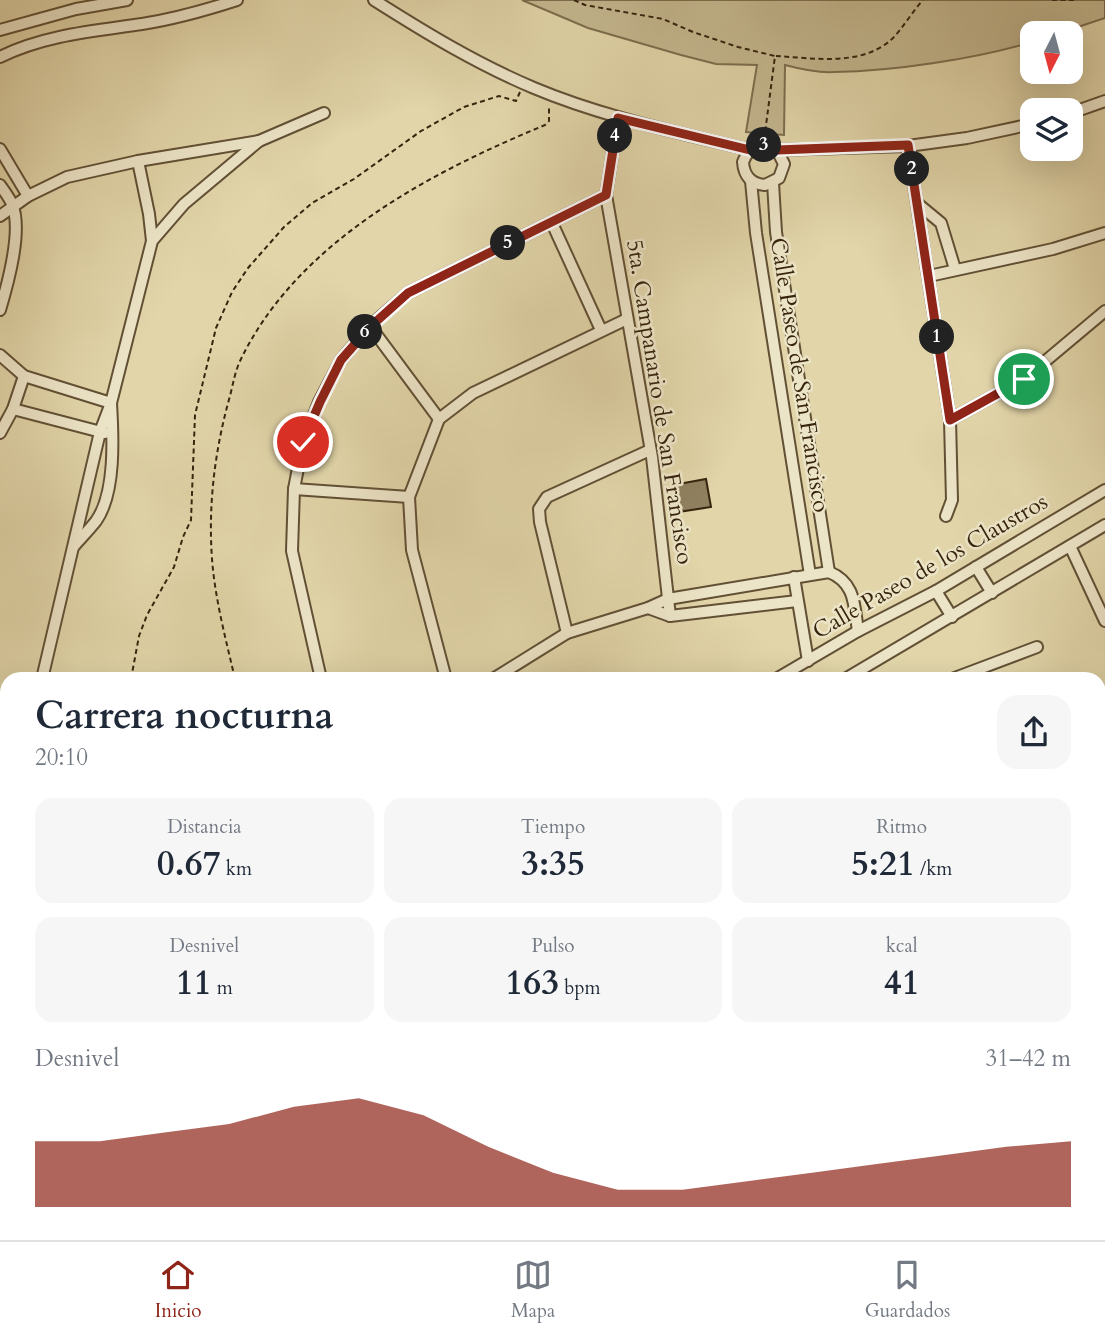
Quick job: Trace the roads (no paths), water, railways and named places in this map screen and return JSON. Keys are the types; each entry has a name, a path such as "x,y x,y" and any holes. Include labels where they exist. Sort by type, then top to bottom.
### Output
{"street":[{"path":"0,30 76,9 127,0"},
{"path":"0,57 12,51 79,33 145,24 237,0"},
{"path":"374,0 425,33 484,65 535,88 618,118 750,150"},
{"path":"1083,109 1105,101"},
{"path":"0,216 28,196 67,177 138,161 259,141 324,113"},
{"name":"5ta. Campanario de San Francisco","path":"618,118 606,195 650,450 670,616"},
{"path":"777,150 782,156 783,171 773,183 758,184 751,181 744,169 746,155 750,150 764,145 777,150 908,145 967,138 1020,127"},
{"path":"152,241 184,204 259,141"},
{"path":"908,145 950,420 952,500 946,516"},
{"path":"0,149 28,196"},
{"path":"44,672 100,432 111,402 152,241 138,161"},
{"name":"Calle Paseo de San Francisco","path":"751,181 756,233 810,575"},
{"name":"Calle Paseo de San Francisco","path":"773,183 776,232 829,572"},
{"path":"0,185 13,206 15,227 13,255 0,310"},
{"path":"319,672 292,551 294,489 303,442 341,360 370,327 408,293 606,195"},
{"path":"918,204 941,223 955,269"},
{"path":"552,223 601,330"},
{"path":"929,276 1053,249 1105,233"},
{"path":"950,420 1024,379 1105,311"},
{"path":"444,672 412,550 410,497 439,419 473,393 628,319"},
{"path":"370,327 439,419"},
{"path":"0,355 24,376 111,402"},
{"path":"0,433 13,408 24,376"},
{"path":"780,385 800,383"},
{"path":"72,548 98,519 112,466 111,402"},
{"path":"13,408 113,434"},
{"path":"568,633 539,509 547,497 650,450"},
{"path":"294,489 410,497"},
{"name":"Calle Paseo de los Claustros","path":"788,672 858,631 936,592 1105,490"},
{"path":"857,672 1105,525"},
{"path":"1070,547 1105,620"},
{"path":"976,567 992,593"},
{"path":"504,672 568,633 668,600 829,572 846,582 851,593 858,631"},
{"path":"794,578 808,661"},
{"path":"936,592 952,617"},
{"path":"648,608 670,616 797,601"},
{"path":"971,672 1037,647"}]}
